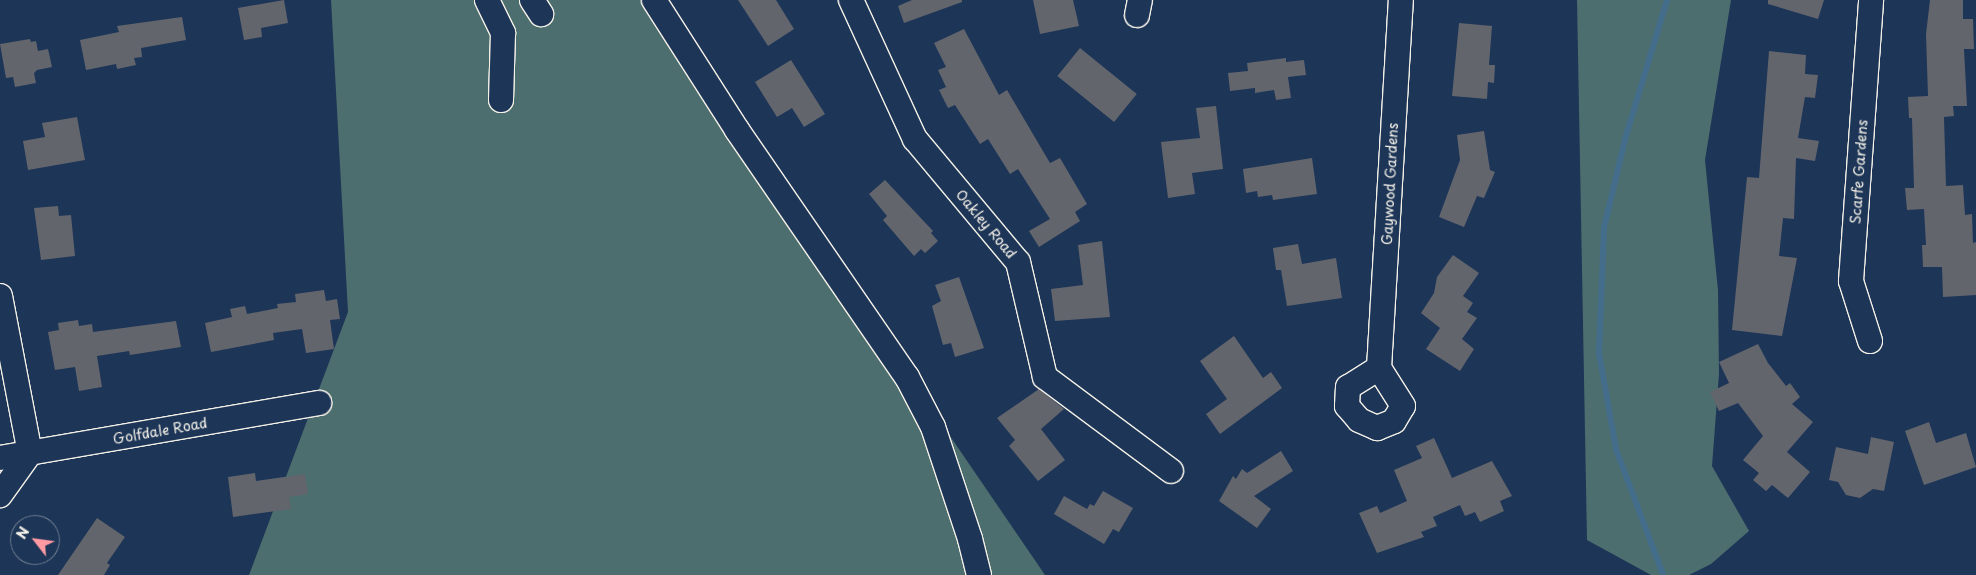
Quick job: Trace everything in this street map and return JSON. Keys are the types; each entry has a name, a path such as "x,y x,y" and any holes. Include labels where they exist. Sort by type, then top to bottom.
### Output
{"street":[{"path":"487,0 503,33 501,100"},
{"path":"654,0 737,130 907,378 933,427 970,538 979,575"},
{"name":"Oakley Road","path":"851,0 915,139 1018,262 1045,377 1171,470"},
{"name":"Gaywood Gardens","path":"1379,368 1401,0"},
{"name":"Scarfe Gardens","path":"1870,340 1851,281 1871,0"},
{"path":"0,296 30,453 0,495"},
{"name":"Golfdale Road","path":"0,458 319,403"}],"green space":[{"path":"331,0 652,0 1045,575 249,575 348,312"},
{"path":"1577,0 1731,0 1705,160 1718,290 1719,374 1712,466 1749,531 1711,564 1689,575 1651,575 1587,540"}],"building":[{"path":"284,0 288,23 261,28 262,37 244,40 238,8"},
{"path":"738,0 776,0 794,29 768,46"},
{"path":"912,0 962,0 962,2 904,23 898,6"},
{"path":"1033,0 1073,0 1079,26 1040,34"},
{"path":"1768,0 1824,0 1818,19 1768,4"},
{"path":"1930,0 1963,0 1963,19 1973,19 1974,49 1964,49 1967,106 1953,106 1954,116 1944,117 1946,186 1963,185 1965,215 1972,214 1973,243 1976,242 1976,295 1943,297 1942,267 1923,267 1922,245 1926,245 1924,209 1907,210 1905,188 1914,188 1912,118 1909,118 1908,97 1928,96 1926,34"},
{"path":"182,17 186,40 141,48 142,57 134,58 136,65 117,69 116,64 86,70 80,40 119,32 117,26"},
{"path":"1459,23 1492,26 1489,65 1495,65 1494,83 1488,82 1487,99 1452,96"},
{"path":"964,29 999,95 1007,90 1050,163 1060,158 1087,204 1075,212 1080,221 1039,247 1029,231 1050,219 1018,169 1010,174 988,139 980,144 955,105 948,108 939,90 946,87 938,70 946,67 934,43"},
{"path":"30,39 31,42 36,41 38,51 48,49 52,67 37,70 34,73 36,83 15,87 13,77 6,78 0,44"},
{"path":"1080,48 1137,94 1114,122 1057,76"},
{"path":"1769,51 1806,55 1805,74 1818,75 1815,98 1805,97 1798,138 1819,141 1815,161 1796,158 1794,219 1783,218 1779,256 1797,258 1782,336 1732,330 1747,177 1759,178"},
{"path":"1286,58 1286,62 1304,60 1306,75 1288,77 1291,98 1276,100 1274,90 1255,93 1255,88 1230,91 1228,73 1248,71 1247,63"},
{"path":"791,60 825,114 804,127 792,108 777,117 755,82"},
{"path":"1216,106 1223,169 1192,173 1195,194 1168,198 1161,142 1200,138 1196,108"},
{"path":"77,117 85,160 28,170 23,141 45,137 42,123"},
{"path":"1484,131 1490,170 1495,172 1484,198 1477,196 1464,227 1439,217 1460,160 1457,135"},
{"path":"1312,158 1317,194 1273,200 1272,195 1258,197 1257,191 1246,193 1243,169"},
{"path":"885,180 933,231 931,233 938,241 925,253 921,249 914,256 883,220 887,216 869,194"},
{"path":"58,206 59,216 71,215 75,256 41,260 34,208"},
{"path":"1102,241 1110,317 1055,321 1051,289 1083,285 1078,245"},
{"path":"1298,244 1302,264 1336,258 1342,298 1287,306 1281,270 1276,270 1273,248"},
{"path":"1453,255 1479,273 1463,296 1473,303 1467,312 1477,318 1462,339 1474,349 1460,371 1426,349 1440,328 1421,313 1434,293 1437,277"},
{"path":"959,277 984,348 955,357 951,343 943,345 932,306 941,301 935,285"},
{"path":"324,290 326,301 337,299 340,319 330,320 334,349 306,353 302,329 273,333 274,340 211,352 205,323 232,317 230,309 245,306 247,314 278,308 277,304 296,302 295,294"},
{"path":"78,320 79,326 92,324 93,332 176,321 181,347 130,355 129,351 97,356 102,387 79,391 75,367 55,370 48,332 59,330 58,323"},
{"path":"1234,336 1263,378 1271,372 1282,388 1220,434 1206,414 1227,399 1200,361"},
{"path":"1758,344 1768,363 1786,386 1790,383 1800,397 1792,404 1813,422 1787,452 1810,472 1788,498 1772,485 1766,491 1753,480 1759,473 1743,460 1763,436 1738,403 1719,411 1710,392 1729,383 1719,362"},
{"path":"1039,389 1064,409 1041,429 1065,460 1038,481 1009,446 1015,440 997,418"},
{"path":"1929,422 1936,443 1966,433 1976,467 1924,485 1905,431"},
{"path":"1871,437 1894,442 1884,491 1873,489 1860,498 1846,495 1838,482 1829,480 1836,447 1868,454"},
{"path":"1434,438 1452,478 1492,461 1512,496 1500,501 1504,511 1480,522 1475,512 1465,516 1460,505 1433,517 1437,526 1421,532 1424,537 1377,553 1359,513 1377,506 1380,513 1407,501 1394,470 1422,458 1416,446"},
{"path":"1281,451 1293,471 1254,496 1271,509 1257,528 1219,501 1233,476 1236,479 1242,469 1247,473"},
{"path":"255,473 256,481 305,474 308,494 289,497 291,509 233,517 228,477"},
{"path":"1103,491 1133,508 1119,532 1113,529 1104,544 1054,514 1064,496 1087,509 1090,504 1094,506"},
{"path":"97,518 125,537 107,563 110,565 104,575 58,575"}],"waterway":[{"path":"1663,575 1616,449 1599,354 1604,228 1626,136 1667,0"}]}
